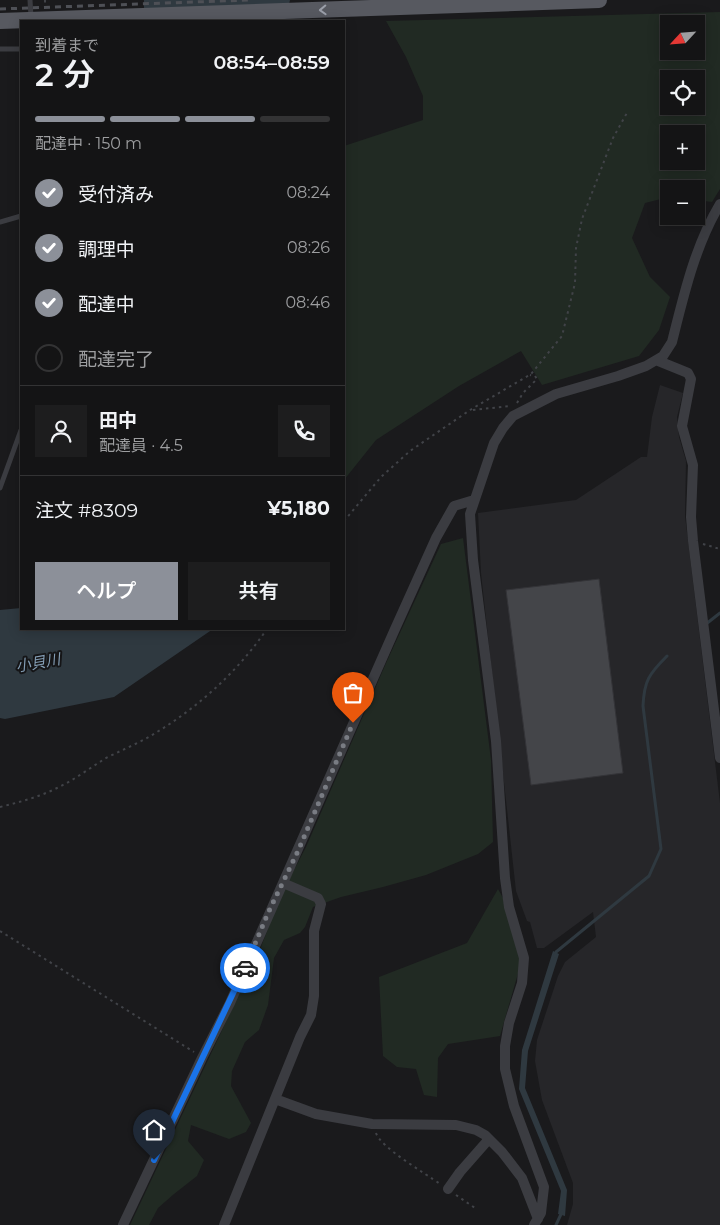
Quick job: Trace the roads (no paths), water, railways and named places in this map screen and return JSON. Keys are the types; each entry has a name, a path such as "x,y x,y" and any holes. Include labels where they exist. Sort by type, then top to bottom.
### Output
{"main road":[{"path":"29,20 600,0"},
{"path":"0,21 20,20"}],"street":[{"path":"536,1222 544,1202 544,1188 514,1106 505,1069 505,1046 522,983 524,958 509,907 504,878 502,815 496,741 470,536 470,514 494,443 502,428 513,416 527,407 556,394 618,376 656,360 667,351 672,342 690,274 701,243 720,204"},
{"path":"656,360 688,373 691,378 682,426 693,465 691,517 693,541 720,758"},
{"path":"123,1225 230,1003 268,913 436,538 454,506 474,500"},
{"path":"224,1225 300,1037 311,1015 314,996 314,930 321,904 318,898 283,883"},
{"path":"275,1099 316,1114 372,1124 456,1125 476,1130 489,1139 502,1152 522,1178 536,1222"},
{"path":"448,1189 460,1172 489,1139"}],"lane":[{"path":"30,0 32,20"},
{"path":"0,49 20,49"},
{"path":"0,222 20,216"},
{"path":"0,488 20,433"}],"water":[{"path":"144,0 290,0 285,20 144,20"},
{"name":"小貝川","path":"20,608 20,630 212,630 114,697 5,719 0,718 0,610"},
{"path":"553,951 559,954 528,1051 525,1088 567,1190 565,1216 558,1214 561,1191 519,1089 522,1050"}],"waterway":[{"path":"706,624 720,613"},
{"path":"555,956 556,952 649,876 661,849 643,706 646,684 656,668 667,656"},
{"path":"556,1225 562,1212"}],"railway":[{"path":"0,9 249,0"}]}
